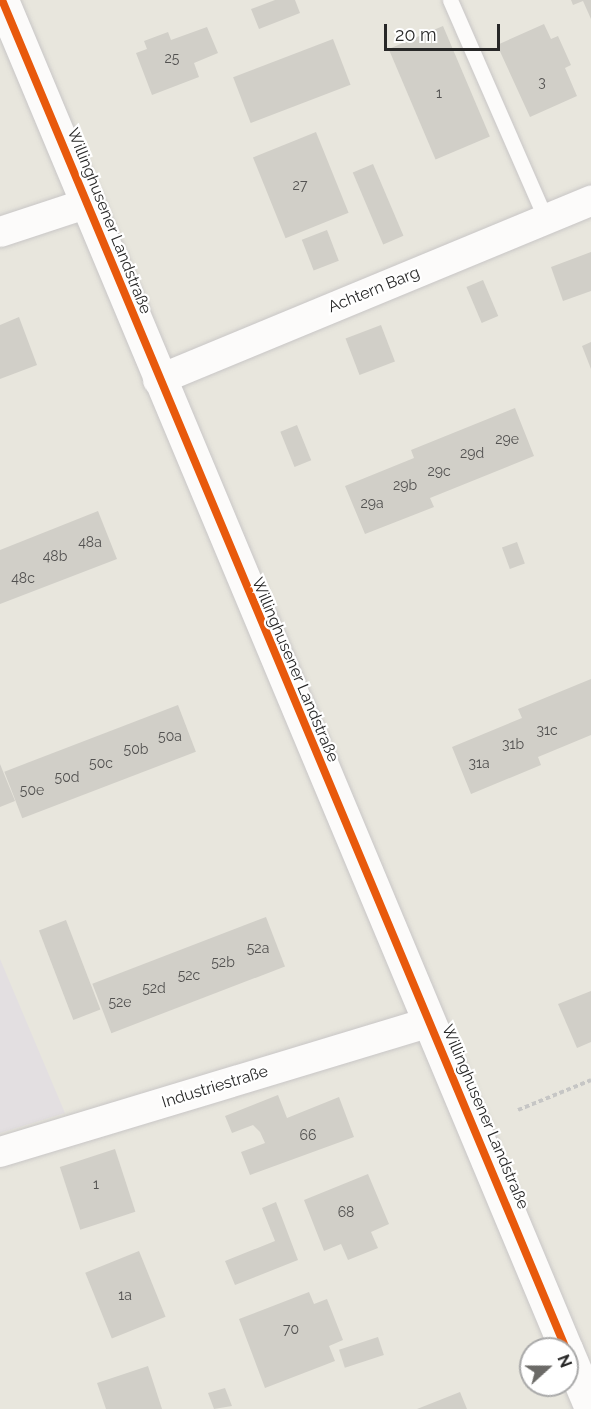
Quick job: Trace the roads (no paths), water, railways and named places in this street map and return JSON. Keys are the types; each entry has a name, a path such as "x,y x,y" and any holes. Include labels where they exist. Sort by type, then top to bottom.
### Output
{"street":[{"name":"Willinghusener Landstraße","path":"2,0 88,203 158,380 562,1337"},
{"name":"Achtern Barg","path":"158,380 591,201"},
{"path":"0,232 88,203"},
{"name":"Industriestraße","path":"0,1152 430,1022"},
{"name":"Willinghusener Landstraße","path":"579,1379 591,1408"}],"lane":[{"path":"450,0 546,220"}]}
